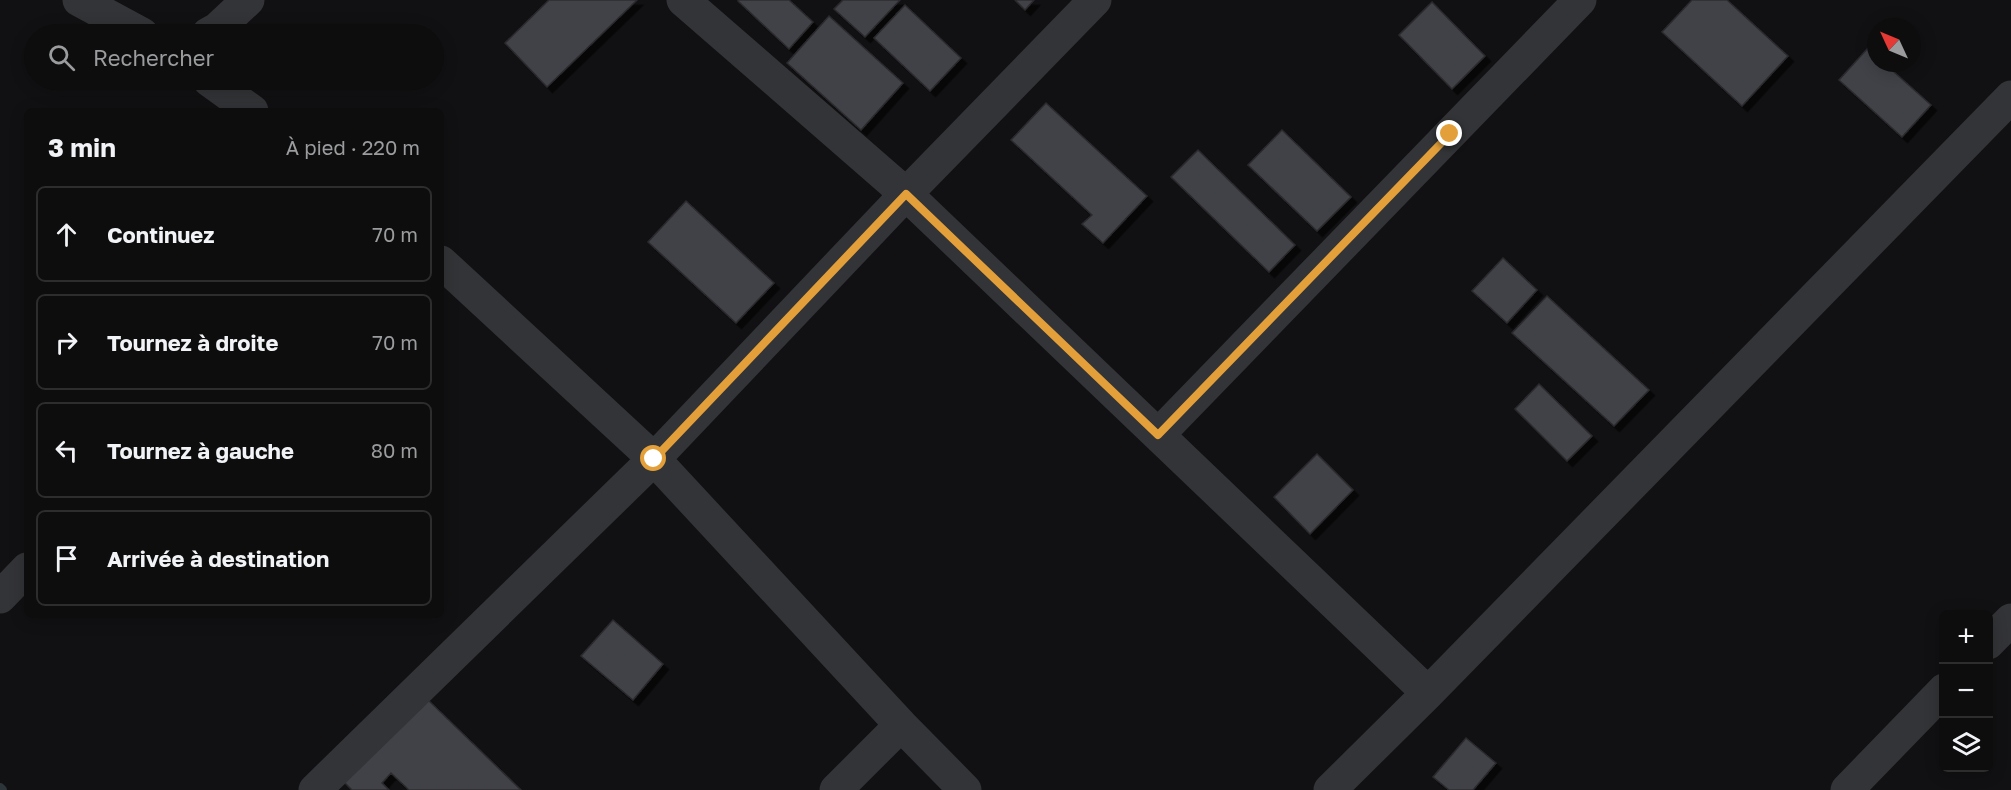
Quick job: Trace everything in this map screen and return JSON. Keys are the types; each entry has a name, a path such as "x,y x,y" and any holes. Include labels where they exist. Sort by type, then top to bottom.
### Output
{"street":[{"path":"79,0 123,24"},
{"path":"222,24 248,0"},
{"path":"683,0 906,194 1428,693"},
{"path":"315,790 654,459 906,194 1095,0"},
{"path":"1158,435 1580,0"},
{"path":"223,90 248,108"},
{"path":"1330,790 1428,693 2011,98"},
{"path":"444,265 654,459 901,725 965,790"},
{"path":"0,597 24,572"},
{"path":"1993,639 2011,620"},
{"path":"1847,790 1939,695"},
{"path":"836,790 901,725"}],"building":[{"path":"549,0 637,0 547,87 505,43"},
{"path":"739,0 789,0 813,22 789,49"},
{"path":"843,0 900,0 865,37 834,9"},
{"path":"1015,0 1034,0 1025,10"},
{"path":"1692,0 1727,0 1788,56 1742,106 1662,32"},
{"path":"1432,2 1485,56 1452,89 1399,35"},
{"path":"905,5 961,58 930,91 874,38"},
{"path":"829,16 903,83 861,130 787,63"},
{"path":"1867,49 1867,72 1894,72 1931,105 1902,137 1839,80"},
{"path":"1046,103 1147,196 1103,243 1082,224 1092,215 1011,140"},
{"path":"1282,130 1351,197 1317,231 1248,165"},
{"path":"1198,150 1295,245 1269,272 1171,177"},
{"path":"686,201 774,283 736,323 648,242"},
{"path":"1503,258 1537,290 1507,323 1472,291"},
{"path":"1547,296 1649,390 1614,426 1512,333"},
{"path":"1539,384 1592,436 1567,461 1515,409"},
{"path":"1317,454 1353,490 1310,534 1274,497"},
{"path":"613,620 663,664 633,700 581,656"},
{"path":"426,698 521,790 409,790 391,773 382,783 389,790 352,790 344,782"},
{"path":"1466,738 1496,763 1473,790 1449,790 1433,777"}],"route":[{"path":"654,459 906,194 1158,435 1450,134"}]}
